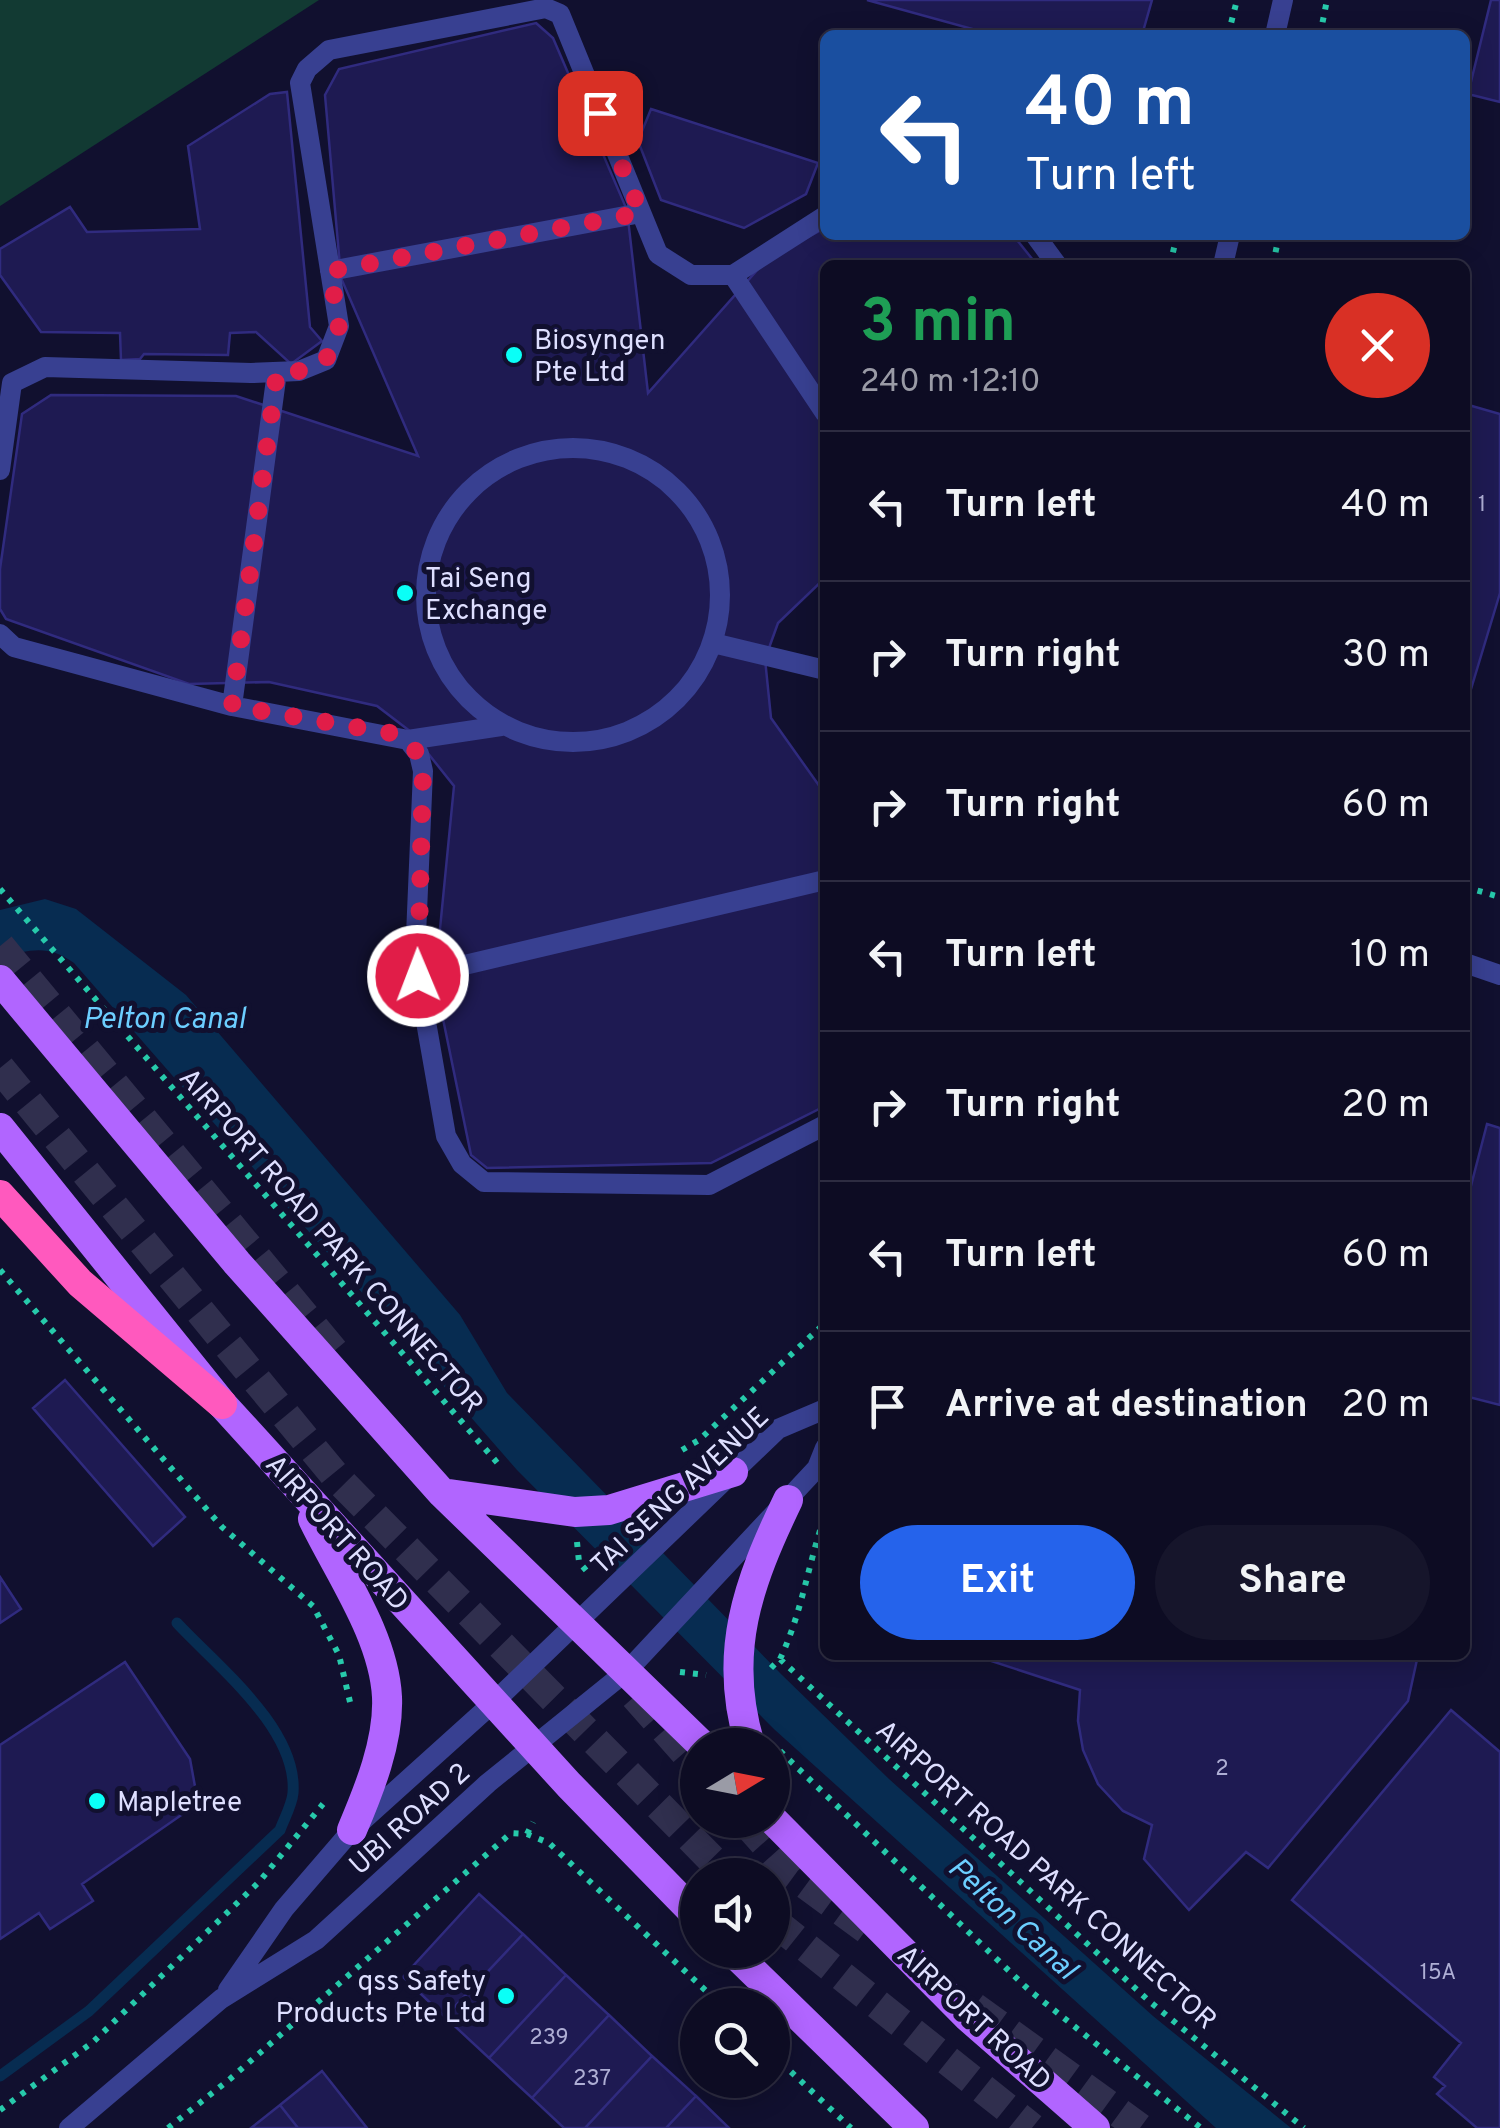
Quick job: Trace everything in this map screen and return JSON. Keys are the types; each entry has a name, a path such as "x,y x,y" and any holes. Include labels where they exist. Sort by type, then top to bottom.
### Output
{"highway":[{"path":"0,1195 80,1283 222,1404"}],"main road":[{"path":"0,980 237,1263 442,1493 685,1728"},
{"name":"AIRPORT ROAD","path":"0,1128 222,1404 493,1703 680,1898"},
{"path":"442,1493 575,1512 609,1510 733,1472"},
{"path":"298,1488 376,1648 387,1698 372,1780 352,1830"},
{"path":"757,1728 736,1674 751,1578 788,1500"},
{"name":"AIRPORT ROAD","path":"790,1833 968,2017 1095,2128"},
{"path":"749,1968 914,2128"}],"street":[{"path":"1276,30 1283,0"},
{"path":"0,470 12,383 45,367 277,372 299,371 326,360 339,326 300,83 308,69 329,50 546,8 560,14 658,254 691,275 733,275 820,219"},
{"path":"330,271 641,213"},
{"path":"733,275 820,406"},
{"path":"232,706 277,372"},
{"path":"0,634 14,647 232,706 408,740 501,726 556,742 591,742 626,734 657,718 683,694 713,643 719,615 710,540 687,501 653,470 611,452 565,447 521,456 481,479 450,513 431,555 426,600 435,646 456,686 501,726"},
{"path":"713,643 820,669"},
{"path":"408,740 419,754 423,771 418,976 446,1136 462,1164 484,1182 709,1185 820,1128"},
{"path":"418,976 820,881"},
{"path":"1470,965 1500,974"},
{"name":"TAI SENG AVENUE","path":"578,1622 778,1429 820,1410"},
{"path":"628,1670 788,1500 820,1460"},
{"name":"UBI ROAD 2","path":"221,2000 284,1909 352,1830 578,1622"},
{"name":"UBI ROAD 2","path":"69,2128 221,2000 316,1940 533,1746 628,1670"}],"path":[{"path":"1229,30 1237,0"},
{"path":"1321,30 1327,0"},
{"path":"1470,888 1500,897"},
{"name":"AIRPORT ROAD PARK CONNECTOR","path":"0,889 507,1475"},
{"path":"0,1270 222,1528 313,1606 339,1655 350,1701 349,1720"},
{"path":"670,1457 699,1440 820,1328"},
{"path":"767,1672 780,1659 799,1620 804,1577 820,1530"},
{"name":"AIRPORT ROAD PARK CONNECTOR","path":"780,1659 1150,2001 1304,2128"},
{"path":"790,1770 1029,1990 1201,2128"},
{"path":"0,2110 94,2042 186,1953 315,1818 331,1788"},
{"path":"527,1834 533,1822"},
{"path":"168,2128 230,2080 511,1833 527,1834 550,1843 703,1988"},
{"path":"790,2071 851,2128"}],"green space":[{"path":"0,0 319,0 0,206"}],"water":[{"name":"Pelton Canal","path":"45,899 76,909 186,995 460,1315 507,1393 781,1674 889,1779 1153,2016 1291,2128 1216,2128 790,1744 790,1728 773,1728 517,1470 74,963 38,950 0,958 0,910"}],"building":[{"path":"867,0 1152,0 1143,30 976,30"},
{"path":"1491,0 1500,0 1500,102 1470,94"},
{"name":"Tai Seng Exchange","path":"536,23 553,38 627,210 648,393 767,259 820,231 820,240 1017,240 1033,260 820,260 820,583 778,623 765,659 771,718 820,787 820,1108 711,1163 487,1168 471,1155 435,980 454,786 411,732 377,706 269,682 189,684 6,619 0,609 0,569 22,414 51,395 236,396 418,456 341,278 325,95 339,69"},
{"path":"287,92 310,327 322,341 291,364 256,332 230,333 228,355 144,354 140,359 121,360 120,333 41,332 0,275 0,249 70,207 87,232 200,229 188,146 270,94"},
{"path":"651,109 818,163 806,194 744,228 661,200 638,141"},
{"path":"1470,405 1500,414 1500,593 1470,692"},
{"path":"1487,1124 1500,1128 1500,1405 1470,1397 1470,1190"},
{"path":"65,1380 185,1517 153,1546 33,1408"},
{"path":"0,1577 21,1609 0,1623"},
{"path":"988,1660 1417,1660 1408,1701 1268,1868 1246,1852 1189,1910 1144,1859 1152,1825 1123,1811 1098,1784 1083,1750 1078,1721 1080,1690"},
{"name":"Mapletree","path":"125,1662 190,1759 196,1792 190,1809 82,1884 93,1901 50,1929 39,1913 0,1939 0,1745"},
{"path":"1451,1710 1500,1752 1500,2128 1477,2128 1437,2094 1445,2086 1434,2077 1461,2043 1292,1900"},
{"path":"479,1894 523,1934 445,2017 403,1977"},
{"name":"qss Safety Products Pte Ltd","path":"523,1934 566,1975 489,2058 445,2017"},
{"path":"566,1975 609,2015 532,2098 489,2058"},
{"path":"609,2015 652,2056 585,2128 564,2128 532,2098"},
{"path":"652,2056 680,2081 680,2098 694,2098 666,2128 585,2128"},
{"path":"322,2071 367,2128 298,2128 280,2105"},
{"path":"698,2098 729,2128 666,2128"},
{"path":"280,2105 298,2128 251,2128"}],"waterway":[{"path":"0,2076 89,2011 280,1830 290,1807 291,1769 269,1722 177,1623"}],"tunnel":[{"path":"0,946 335,1353"},
{"path":"0,1068 337,1478 710,1858"},
{"path":"635,1696 680,1747"},
{"path":"760,1838 793,1875 872,1933"},
{"path":"790,1934 1032,2128"},
{"path":"974,2007 1140,2128"}],"place":[{"name":"Biosyngen Pte Ltd","path":"514,355"},
{"name":"Tai Seng Exchange","path":"405,593"},
{"name":"Mapletree","path":"97,1801"},
{"name":"qss Safety Products Pte Ltd","path":"506,1996"}],"route":[{"path":"418,976 415,960 423,771 419,754 408,740 391,733 232,706 277,372 299,371 326,360 339,326 330,271 641,213 600,113"}]}
